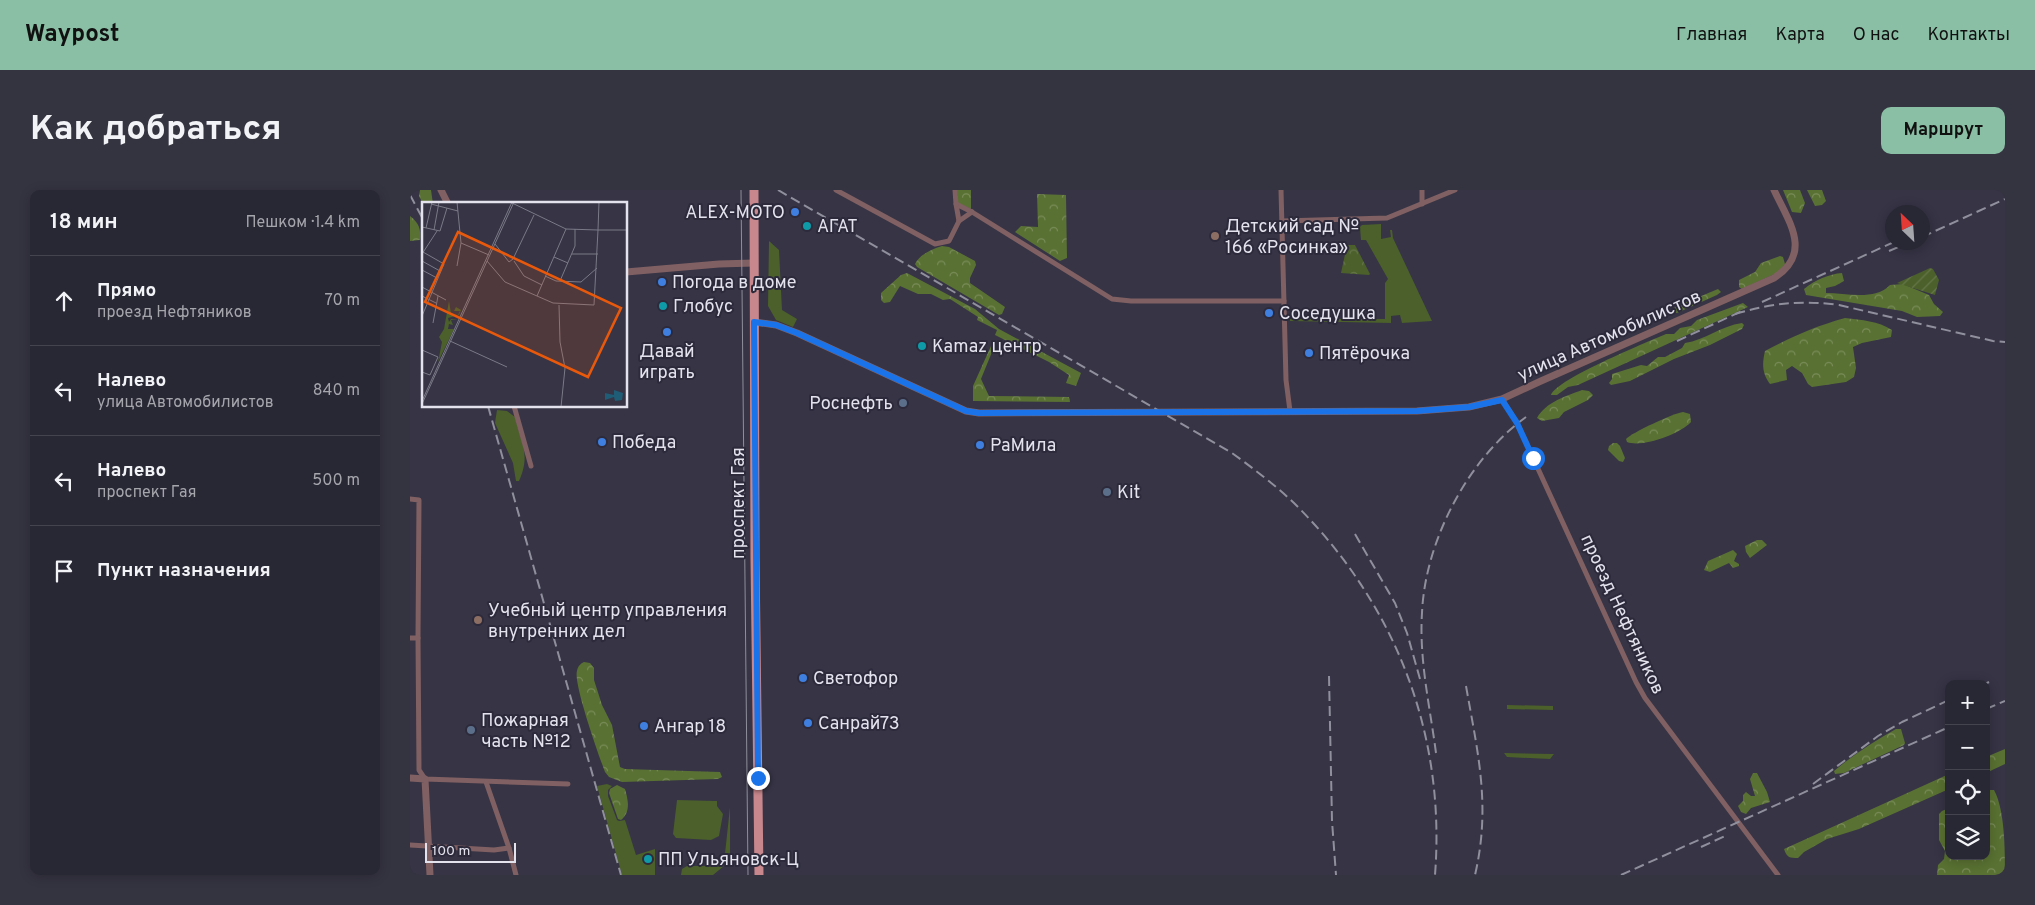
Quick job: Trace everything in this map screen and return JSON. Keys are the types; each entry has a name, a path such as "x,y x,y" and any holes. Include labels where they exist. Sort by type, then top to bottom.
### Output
{"main road":[{"name":"проспект Гая","path":"754,190 759,875"}],"street":[{"path":"441,190 447,202"},
{"path":"836,190 935,244 949,242 959,221 972,212"},
{"path":"955,190 959,221"},
{"path":"1281,190 1286,380 1290,411"},
{"path":"1422,190 1422,204"},
{"path":"1282,220 1376,220 1387,218 1455,190"},
{"name":"улица Автомобилистов","path":"754,322 776,325 797,333 966,411 979,413 1443,410 1469,407 1502,400 1785,272 1794,260 1797,244 1774,190"},
{"path":"956,204 1112,299 1131,301 1284,301"},
{"path":"628,272 754,263"},
{"name":"проезд Нефтяников","path":"1502,400 1517,423 1645,698 1778,875"},
{"path":"515,408 531,466"},
{"path":"410,499 419,500 419,770 425,779 430,875"},
{"path":"410,572 418,572"},
{"path":"410,638 418,638"},
{"path":"410,706 418,707"},
{"path":"410,778 568,784"},
{"path":"486,782 509,848 516,875"},
{"path":"410,845 494,850 509,848"}],"green space":[{"path":"420,190 431,190 433,202 422,202 419,196"},
{"path":"957,190 971,190 971,209 958,203"},
{"path":"1783,190 1800,190 1805,203 1801,213 1792,212"},
{"path":"1807,190 1822,190 1826,201 1822,205 1815,206"},
{"path":"1037,194 1066,195 1067,258 1060,261 1015,232 1021,226 1038,227"},
{"path":"410,216 419,226 420,240 410,241"},
{"path":"1381,224 1381,239 1391,237 1390,230 1392,230 1393,238 1432,321 1402,323 1400,315 1391,316 1391,323 1290,321 1290,319 1385,319 1385,283 1388,279 1366,240 1361,240 1360,227 1362,225"},
{"path":"769,241 779,250 782,310 797,319 793,327 776,320 768,306"},
{"path":"1347,245 1355,245 1369,275 1341,273"},
{"path":"942,246 949,247 975,261 976,265 970,278 970,283 1005,307 1002,314 999,315 917,267 915,264 917,260 930,250"},
{"path":"1780,256 1783,257 1785,264 1779,272 1742,289 1739,287 1739,280 1755,272 1761,263"},
{"path":"1930,268 1933,269 1939,280 1935,295 1897,283"},
{"path":"907,273 975,309 999,329 1081,373 1076,386 1066,383 1069,375 1049,362 995,335 997,330 977,320 978,317 950,299 943,300 931,294 918,294 900,286 890,302 884,303 881,300 881,293 901,275"},
{"path":"1842,273 1844,281 1826,288 1826,293 1868,295 1884,290 1890,285 1903,284 1929,295 1934,304 1943,312 1940,316 1917,317 1902,311 1806,295 1804,289 1813,283 1827,276"},
{"path":"1718,289 1721,292 1717,295 1677,313 1672,312 1675,307"},
{"path":"1743,303 1748,307 1578,385 1568,387 1557,395 1551,395 1557,388 1584,371 1666,334 1674,334 1680,328 1691,326 1697,320"},
{"path":"1845,318 1864,320 1892,330 1891,337 1862,343 1853,347 1856,368 1854,377 1846,382 1812,387 1808,384 1802,373 1792,366 1786,370 1787,380 1770,384 1763,368 1765,351 1804,332"},
{"path":"1742,323 1744,325 1742,329 1710,345 1674,359 1630,381 1611,385 1609,383 1612,379 1612,374 1641,365 1647,366 1658,357 1665,357 1682,348 1685,343"},
{"path":"991,346 994,347 981,379 989,396 1069,397 1070,402 973,401 973,386"},
{"path":"1582,390 1589,391 1593,395 1588,400 1564,412 1559,418 1542,421 1537,418 1551,404"},
{"path":"497,410 507,411 515,417 525,456 523,472 519,481 516,481 513,463 495,423"},
{"path":"1683,412 1690,414 1691,422 1686,427 1660,439 1642,443 1627,442 1626,439 1636,432 1662,419"},
{"path":"1617,443 1620,446 1625,458 1623,462 1619,461 1608,450 1609,446"},
{"path":"1757,540 1762,540 1767,545 1750,558 1745,546"},
{"path":"1733,550 1737,554 1734,561 1739,566 1733,568 1729,563 1710,572 1704,570 1708,561"},
{"path":"584,662 590,663 594,668 594,680 602,705 612,725 620,767 625,769 720,772 722,777 718,779 622,782 609,777 605,772 587,720 579,690 577,671 579,665"},
{"path":"1507,705 1553,706 1553,710 1507,709"},
{"path":"1896,729 1901,729 1904,745 1844,773 1835,774 1834,771 1849,759"},
{"path":"2005,749 2005,764 1990,771 1990,755"},
{"path":"1504,753 1554,754 1550,759 1507,757"},
{"path":"1753,773 1757,773 1770,802 1751,808 1746,814 1741,812 1738,806 1743,801 1743,795 1746,792 1751,796 1755,796 1750,779"},
{"path":"1945,776 1945,791 1859,829 1827,839 1804,852 1798,858 1789,857 1784,849"},
{"path":"607,784 612,786 608,790 608,796 617,820 625,820 636,855 655,849 655,875 622,875 597,786"},
{"path":"617,785 625,789 628,802 626,813 621,820 618,819 609,793 610,789"},
{"path":"1990,790 1994,790 1998,798 2002,819 2005,875 1937,875 1938,865 1944,859 1945,851 1945,860 1990,860"},
{"path":"677,800 717,801 717,806 723,814 719,836 711,840 676,838 673,834"},
{"path":"730,807 730,861 713,875 681,875 682,869 687,866 720,866 724,863"},
{"path":"1945,810 1945,851 1939,840 1939,814"}],"tram line":[{"path":"741,190 748,875"}],"railway":[{"path":"778,190 1232,453 1294,503 1330,542 1360,583 1386,627 1406,673 1422,721 1432,771 1436,822 1435,875"},
{"path":"410,195 422,217"},
{"path":"1930,233 2005,199"},
{"path":"1762,302 1885,246"},
{"path":"1735,314 1762,307 1787,304 1839,305 1993,341 2005,342"},
{"path":"1677,341 1742,311"},
{"path":"489,408 621,875"},
{"path":"1436,753 1421,631 1425,586 1431,558 1453,504 1468,478 1505,435 1526,417"},
{"path":"1355,534 1395,603 1407,633 1420,679"},
{"path":"1329,676 1332,821 1336,875"},
{"path":"1466,686 1481,780 1482,826 1475,875"},
{"path":"1990,707 2005,701"},
{"path":"1813,784 1878,736 1902,722 1945,702"},
{"path":"1621,875 1945,729"},
{"path":"1701,847 1725,836"}],"place":[{"name":"ALEX-MOTO","path":"795,212"},
{"name":"АГАТ","path":"807,226"},
{"name":"Детский сад № 166 «Росинка»","path":"1215,236"},
{"name":"Погода в доме","path":"662,282"},
{"name":"Глобус","path":"663,306"},
{"name":"Соседушка","path":"1269,313"},
{"name":"Давай играть","path":"667,332"},
{"name":"Kamaz центр","path":"922,346"},
{"name":"Пятёрочка","path":"1309,353"},
{"name":"Роснефть","path":"903,403"},
{"name":"Победа","path":"602,442"},
{"name":"РаМила","path":"980,445"},
{"name":"Kit","path":"1107,492"},
{"name":"Учебный центр управления внутренних дел","path":"478,620"},
{"name":"Светофор","path":"803,678"},
{"name":"Санрай73","path":"808,723"},
{"name":"Ангар 18","path":"644,726"},
{"name":"Пожарная часть №12","path":"471,730"},
{"name":"ПП Ульяновск-Ц","path":"648,859"}],"route":[{"path":"758,778 754,322 776,325 797,333 966,411 979,413 1417,411 1469,407 1502,400 1517,423 1533,458"}]}
